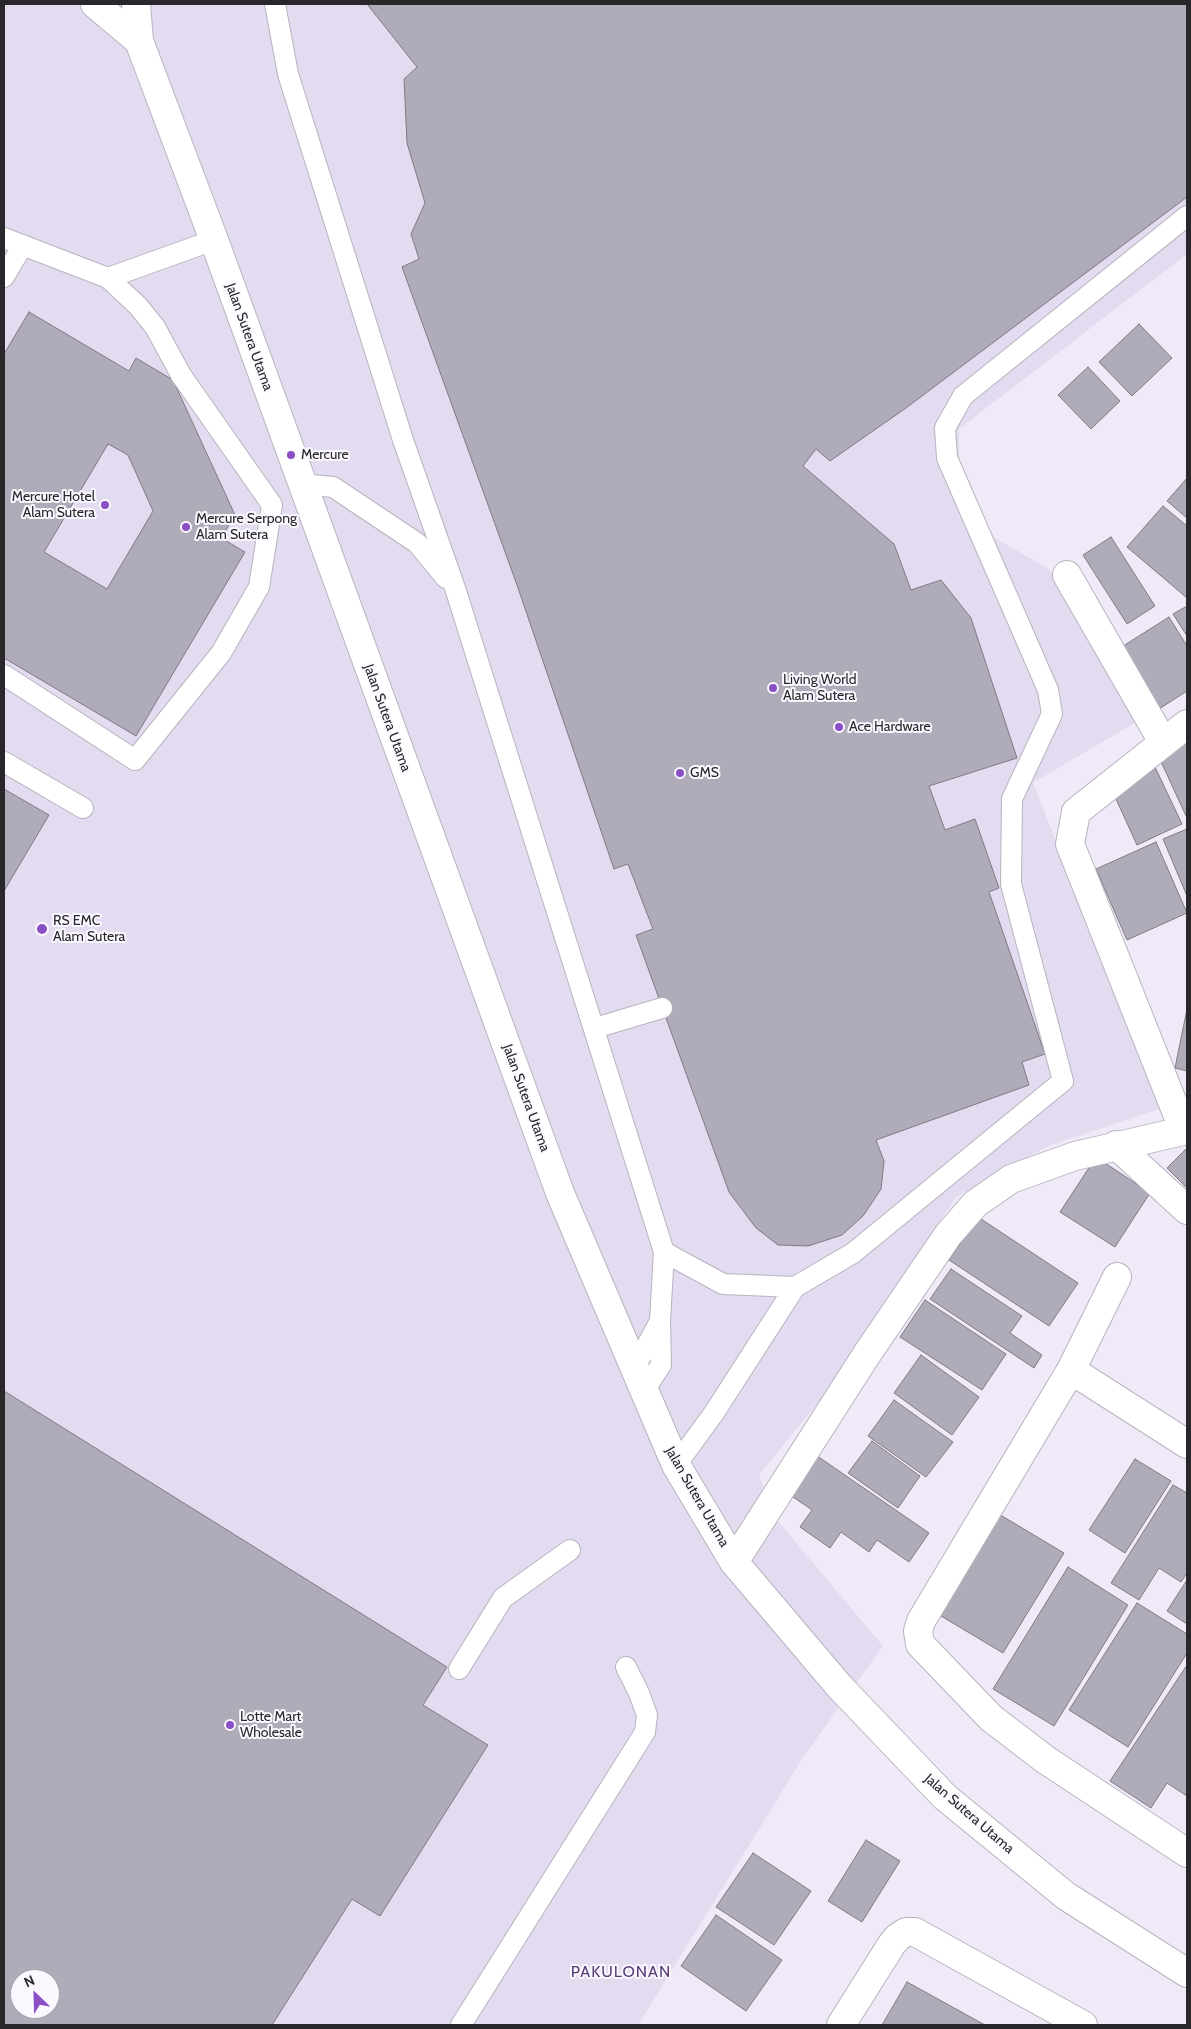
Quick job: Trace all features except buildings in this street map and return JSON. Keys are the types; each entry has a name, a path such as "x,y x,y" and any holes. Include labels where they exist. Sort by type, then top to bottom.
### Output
{"street":[{"path":"95,4 140,41"},
{"name":"Jalan Sutera Utama","path":"136,4 140,41 560,1193 676,1465 734,1562 839,1686 945,1797 1066,1896 1187,1973"},
{"path":"1067,575 1163,742"},
{"path":"734,1562 868,1354 948,1235 975,1204 1011,1179 1075,1156 1186,1130 1070,844 1076,812 1187,724"},
{"path":"1116,1145 1187,1210"},
{"path":"1117,1277 1071,1370 921,1621 918,1631 920,1644 991,1718 1046,1760 1187,1853"},
{"path":"1071,1370 1187,1444"},
{"path":"841,2025 892,1944 906,1932 923,1934 1083,2025"}],"lane":[{"path":"275,4 288,74 404,440 455,588 664,1252 660,1321 655,1354 642,1387"},
{"path":"676,1465 714,1413 795,1287 853,1253 1063,1081 1005,886 1012,799 1052,714 1048,690 947,458 945,428 963,396 1187,216"},
{"path":"4,238 108,278 138,306 154,327 181,375 272,505 259,587 221,653 135,760 4,675"},
{"path":"108,278 214,240"},
{"path":"4,277 23,245"},
{"path":"301,484 333,487 418,543 455,588"},
{"path":"4,762 83,808"},
{"path":"595,1028 662,1008"},
{"path":"664,1252 723,1284 795,1287"},
{"path":"642,1387 667,1374 660,1321"},
{"path":"459,1669 503,1598 570,1550"},
{"path":"461,2025 645,1732 647,1715 626,1667"}],"shaded area":[{"path":"4,4 1187,4 1187,254 959,429 960,518 1049,569 1136,722 1033,783 1162,1108 1048,1146 956,1197 835,1382 759,1475 772,1514 883,1646 804,1756 638,2025 4,2025"}],"place":[{"name":"Mercure","path":"291,455"},
{"name":"Mercure Hotel Alam Sutera","path":"105,505"},
{"name":"Mercure Serpong Alam Sutera","path":"186,527"},
{"name":"Living World Alam Sutera","path":"773,688"},
{"name":"Ace Hardware","path":"839,727"},
{"name":"GMS","path":"680,773"},
{"name":"RS EMC Alam Sutera","path":"42,929"},
{"name":"Lotte Mart Wholesale","path":"230,1725"}],"district":[{"name":"PAKULONAN","path":"621,1972"}]}
